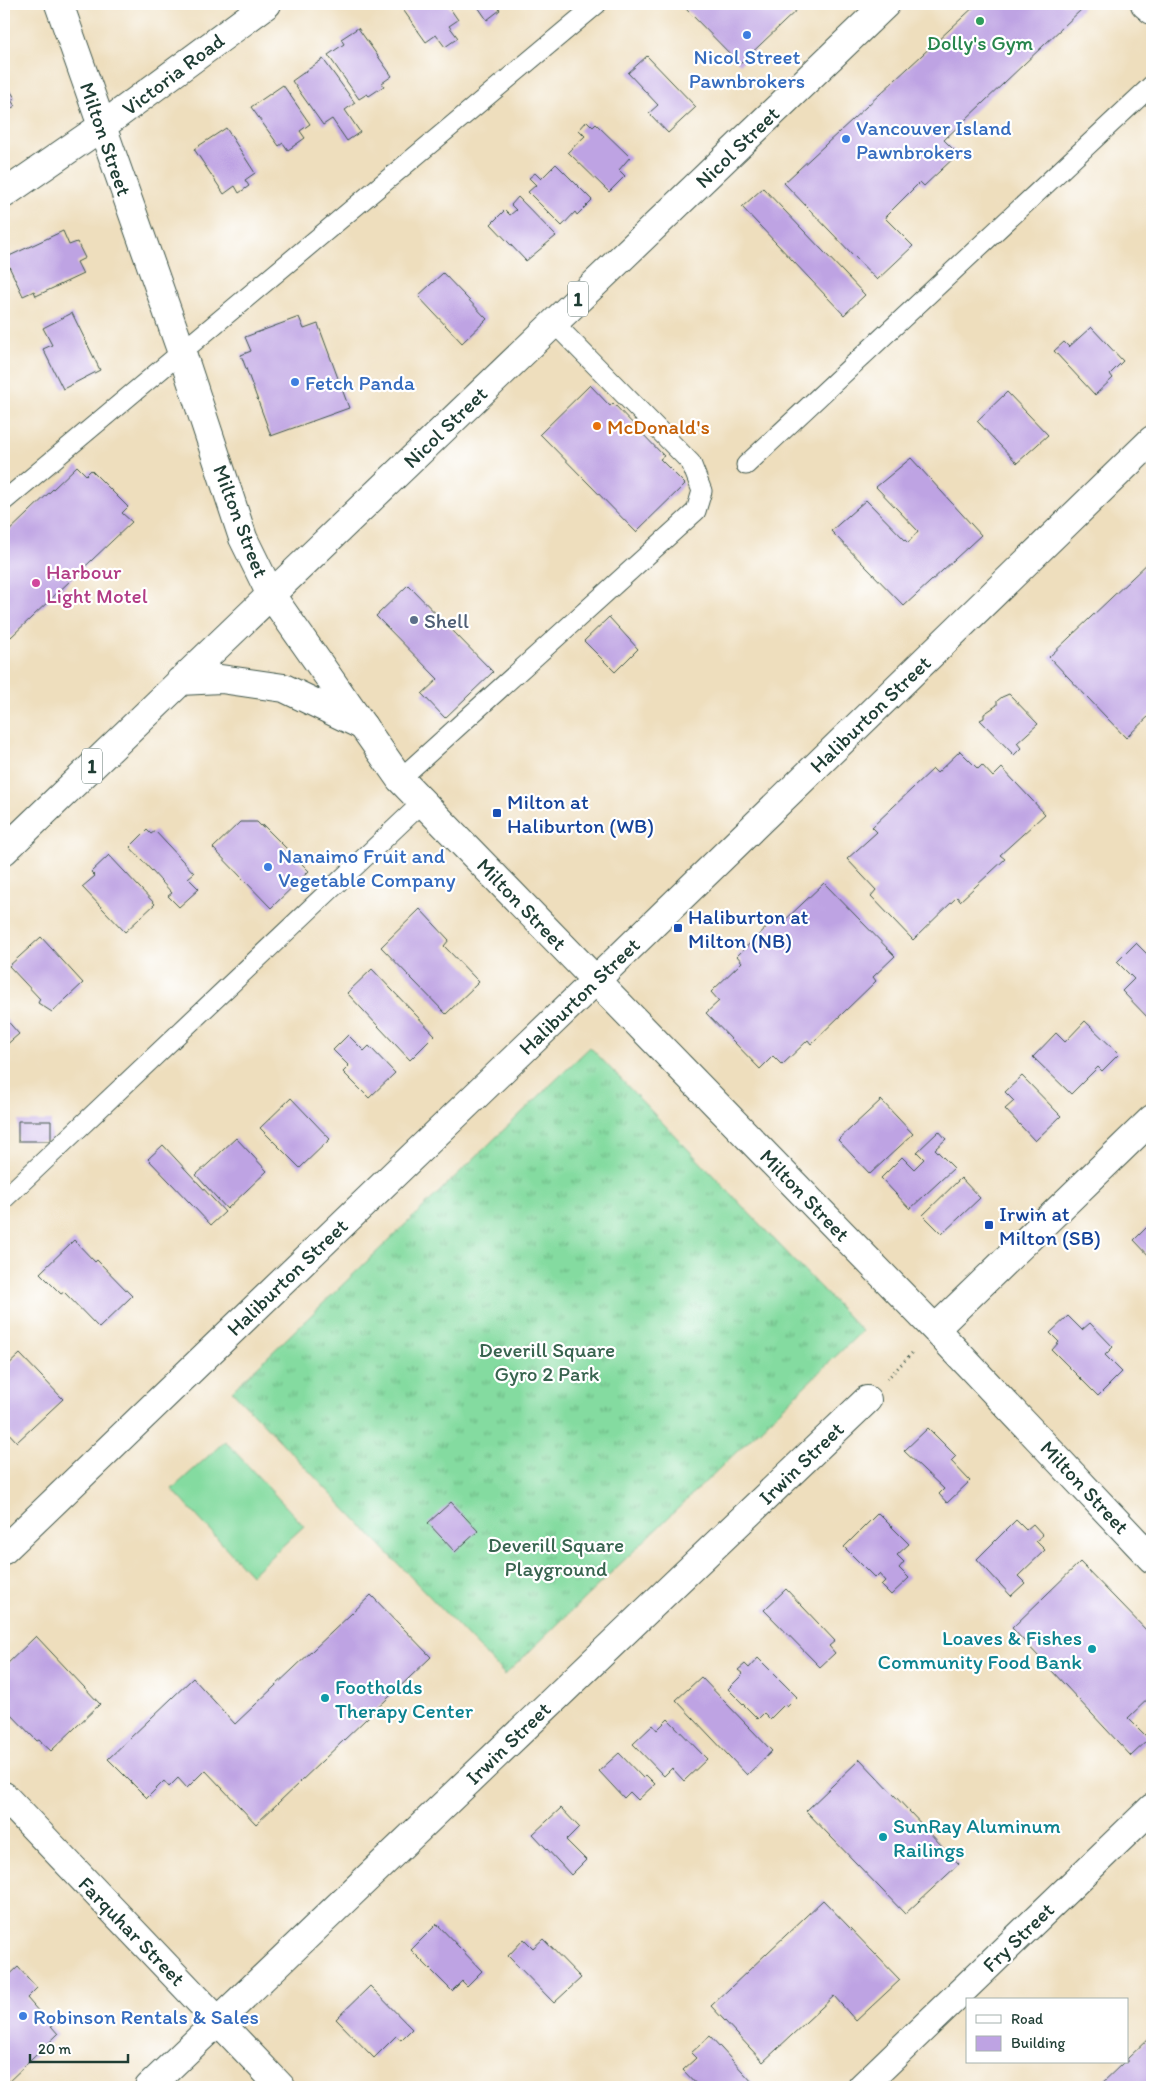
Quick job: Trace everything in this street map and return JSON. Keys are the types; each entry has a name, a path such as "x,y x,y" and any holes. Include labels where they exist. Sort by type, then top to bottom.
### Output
{"main road":[{"name":"Milton Street","path":"59,4 182,353 244,538 271,594 400,779 935,1329 1152,1559"},
{"name":"Victoria Road","path":"4,194 101,127 267,4"},
{"name":"Nicol Street","path":"4,851 886,4"},
{"path":"1145,4 1152,10"},
{"name":"Haliburton Street","path":"4,1550 596,980 1152,440"},
{"path":"180,681 221,679 284,688 363,726"},
{"path":"935,1329 1152,1119"},
{"name":"Irwin Street","path":"149,2087 867,1400"},
{"name":"Farquhar Street","path":"4,1796 281,2087"},
{"name":"Fry Street","path":"862,2087 1152,1808"}],"lane":[{"path":"4,501 597,4"},
{"path":"746,465 1152,84"},
{"path":"400,779 696,511 702,491 691,463 554,323"},
{"path":"4,1199 423,802"}],"path":[{"path":"867,1400 935,1329"}],"green space":[{"name":"Deverill Square Gyro 2 Park","path":"590,1047 862,1331 505,1675 232,1391"},
{"path":"225,1441 304,1526 251,1575 172,1489"}],"building":[{"path":"399,4 447,4 458,20 449,26 458,38 445,47 436,35 426,42"},
{"path":"476,4 501,4 497,6 500,10 487,20"},
{"path":"691,4 803,4 740,64 686,9"},
{"path":"977,4 1078,4 1083,8 944,140 958,154 924,186 920,182 886,216 885,218 913,246 877,280 784,183"},
{"path":"358,28 392,76 382,83 384,86 369,96 367,94 359,99 328,55 344,44 341,39"},
{"path":"647,56 696,107 668,133 649,113 658,105 628,73"},
{"path":"323,59 355,103 345,110 360,132 347,141 332,119 323,125 292,81"},
{"path":"4,81 15,98 11,100 15,106 4,113"},
{"path":"283,85 310,124 300,131 305,138 288,150 283,143 279,146 251,107"},
{"path":"587,121 593,127 596,124 630,157 619,170 625,176 609,192 568,152 585,136 579,130"},
{"path":"226,128 255,173 245,180 249,186 239,193 235,186 224,194 194,149"},
{"path":"556,164 592,200 577,215 575,212 562,226 528,192 536,185 529,178 535,173 541,179"},
{"path":"763,188 865,295 844,315 742,207"},
{"path":"518,197 556,236 526,261 491,224 505,210 510,215 516,210 511,205"},
{"path":"63,231 69,245 77,242 85,258 77,262 83,274 36,296 34,291 23,296 5,258"},
{"path":"443,273 487,319 462,343 418,296"},
{"path":"72,313 100,370 63,389 43,349 52,345 43,328"},
{"name":"Fetch Panda","path":"299,317 304,329 318,324 349,408 271,436 241,355 251,351 245,337"},
{"path":"1091,327 1123,361 1110,374 1113,378 1095,395 1054,351 1064,342 1069,347"},
{"path":"590,385 610,406 613,403 664,456 660,459 685,484 636,532 540,434"},
{"path":"1007,392 1048,435 1017,463 977,421"},
{"path":"911,458 981,535 904,606 831,531 866,500 908,543 918,531 876,487"},
{"name":"Harbour Light Motel","path":"77,466 86,475 91,470 128,507 122,513 132,522 11,637 4,630 4,536"},
{"path":"1152,559 1152,713 1126,738 1049,657"},
{"path":"408,585 493,672 445,718 422,694 438,679 376,616"},
{"path":"609,617 638,649 615,672 584,641"},
{"path":"1009,694 1038,724 1017,743 1021,748 1014,755 980,720 984,718 984,714 997,705 997,701"},
{"path":"960,751 978,769 982,765 993,777 1002,768 1045,814 1000,855 1005,859 960,901 957,897 913,940 871,896 876,890 847,859 877,832 872,827 933,769 937,773"},
{"name":"Nanaimo Fruit and Vegetable Company","path":"240,822 257,822 263,828 263,825 309,871 271,908 213,848"},
{"path":"147,830 151,834 155,831 194,873 188,878 199,889 179,907 168,896 172,893 130,847"},
{"path":"109,855 155,904 125,932 82,887 95,876 91,872"},
{"path":"824,883 895,956 873,977 876,981 811,1044 808,1040 782,1065 773,1056 760,1069 706,1013 719,1001 711,992 742,962 737,956 776,918 782,923"},
{"path":"420,909 449,940 444,946 479,982 446,1014 381,947"},
{"path":"41,937 83,983 52,1012 38,1003 40,999 9,966"},
{"path":"1136,943 1152,959 1152,1022 1122,991 1134,979 1117,962"},
{"path":"372,969 435,1035 410,1060 347,993"},
{"path":"4,1017 19,1034 4,1047"},
{"path":"1085,1021 1119,1054 1102,1071 1098,1067 1071,1094 1033,1057 1056,1033 1065,1042"},
{"path":"348,1035 364,1051 369,1046 395,1073 369,1098 343,1072 349,1066 333,1050"},
{"path":"1022,1076 1061,1116 1035,1141 1005,1109 1014,1101 1005,1092"},
{"path":"291,1098 330,1139 300,1168 260,1128"},
{"path":"881,1100 913,1134 870,1174 838,1140"},
{"path":"18,1121 51,1121 51,1141 18,1141"},
{"path":"939,1131 946,1139 935,1149 954,1168 910,1209 881,1178 902,1157 914,1169 924,1159 917,1152"},
{"path":"236,1138 267,1171 227,1209 196,1175"},
{"path":"163,1145 225,1212 211,1225 148,1159"},
{"path":"961,1178 980,1198 942,1234 923,1215"},
{"path":"1152,1222 1152,1259 1134,1240"},
{"path":"74,1240 95,1262 97,1260 132,1296 99,1328 64,1292 61,1294 40,1273"},
{"path":"1068,1316 1082,1330 1090,1323 1113,1347 1105,1355 1122,1372 1098,1396 1052,1350 1059,1342 1050,1333"},
{"path":"20,1354 63,1399 17,1442 4,1428 4,1369"},
{"path":"928,1428 956,1456 951,1461 970,1481 947,1503 939,1494 944,1489 904,1451"},
{"path":"451,1502 478,1531 455,1552 428,1523"},
{"path":"878,1513 909,1544 897,1555 904,1562 899,1568 909,1578 891,1595 881,1585 885,1581 879,1574 875,1578 844,1547"},
{"path":"1016,1520 1026,1530 1033,1524 1043,1535 1036,1541 1045,1550 1018,1576 1025,1583 1011,1596 977,1559"},
{"name":"Loaves & Fishes Community Food Bank","path":"1080,1562 1152,1636 1152,1695 1128,1718 1149,1739 1131,1756 1012,1628"},
{"path":"786,1589 835,1641 829,1646 835,1653 820,1667 764,1610"},
{"name":"Footholds Therapy Center","path":"371,1595 431,1657 256,1824 205,1770 187,1788 178,1778 169,1787 164,1781 147,1798 108,1759 193,1678 235,1724"},
{"path":"36,1636 100,1704 51,1751 39,1740 37,1741 4,1707 4,1667"},
{"path":"758,1658 797,1697 787,1707 785,1704 770,1719 764,1713 758,1719 728,1689 743,1674 738,1670 745,1664 749,1668"},
{"path":"701,1677 772,1751 747,1775 676,1700"},
{"path":"668,1719 707,1759 684,1781 672,1768 664,1776 633,1744 653,1725 657,1730"},
{"path":"619,1753 643,1778 646,1775 655,1784 638,1800 630,1792 624,1798 599,1771"},
{"name":"SunRay Aluminum Railings","path":"860,1759 959,1864 905,1914 806,1811"},
{"path":"561,1808 579,1827 566,1840 586,1860 571,1875 533,1834"},
{"path":"823,1900 900,1980 856,2021 834,1996 763,2062 711,2006"},
{"path":"437,1924 482,1971 467,1986 462,1981 452,1991 411,1950"},
{"path":"524,1939 533,1948 543,1939 581,1978 554,2003 508,1956"},
{"name":"Robinson Rentals & Sales","path":"18,1967 37,1988 27,1998 58,2034 4,2086 4,1980"},
{"path":"370,1986 412,2029 401,2040 396,2036 374,2058 336,2019"},
{"path":"1152,2035 1152,2087 1098,2087 1122,2064 1128,2064 1128,2058"},
{"path":"710,2036 758,2087 699,2087 683,2070 696,2058 691,2053"}],"place":[{"name":"Dolly's Gym","path":"980,21"},
{"name":"Nicol Street Pawnbrokers","path":"747,35"},
{"name":"Vancouver Island Pawnbrokers","path":"846,139"},
{"name":"Fetch Panda","path":"295,382"},
{"name":"McDonald's","path":"597,426"},
{"name":"Harbour Light Motel","path":"36,583"},
{"name":"Shell","path":"414,620"},
{"name":"Milton at Haliburton (WB)","path":"497,813"},
{"name":"Nanaimo Fruit and Vegetable Company","path":"268,867"},
{"name":"Haliburton at Milton (NB)","path":"678,928"},
{"name":"Irwin at Milton (SB)","path":"989,1225"},
{"name":"Loaves & Fishes Community Food Bank","path":"1092,1649"},
{"name":"Footholds Therapy Center","path":"325,1698"},
{"name":"SunRay Aluminum Railings","path":"883,1837"},
{"name":"Robinson Rentals & Sales","path":"23,2016"}],"park label":[{"name":"Deverill Square Playground","path":"556,1556"}]}
